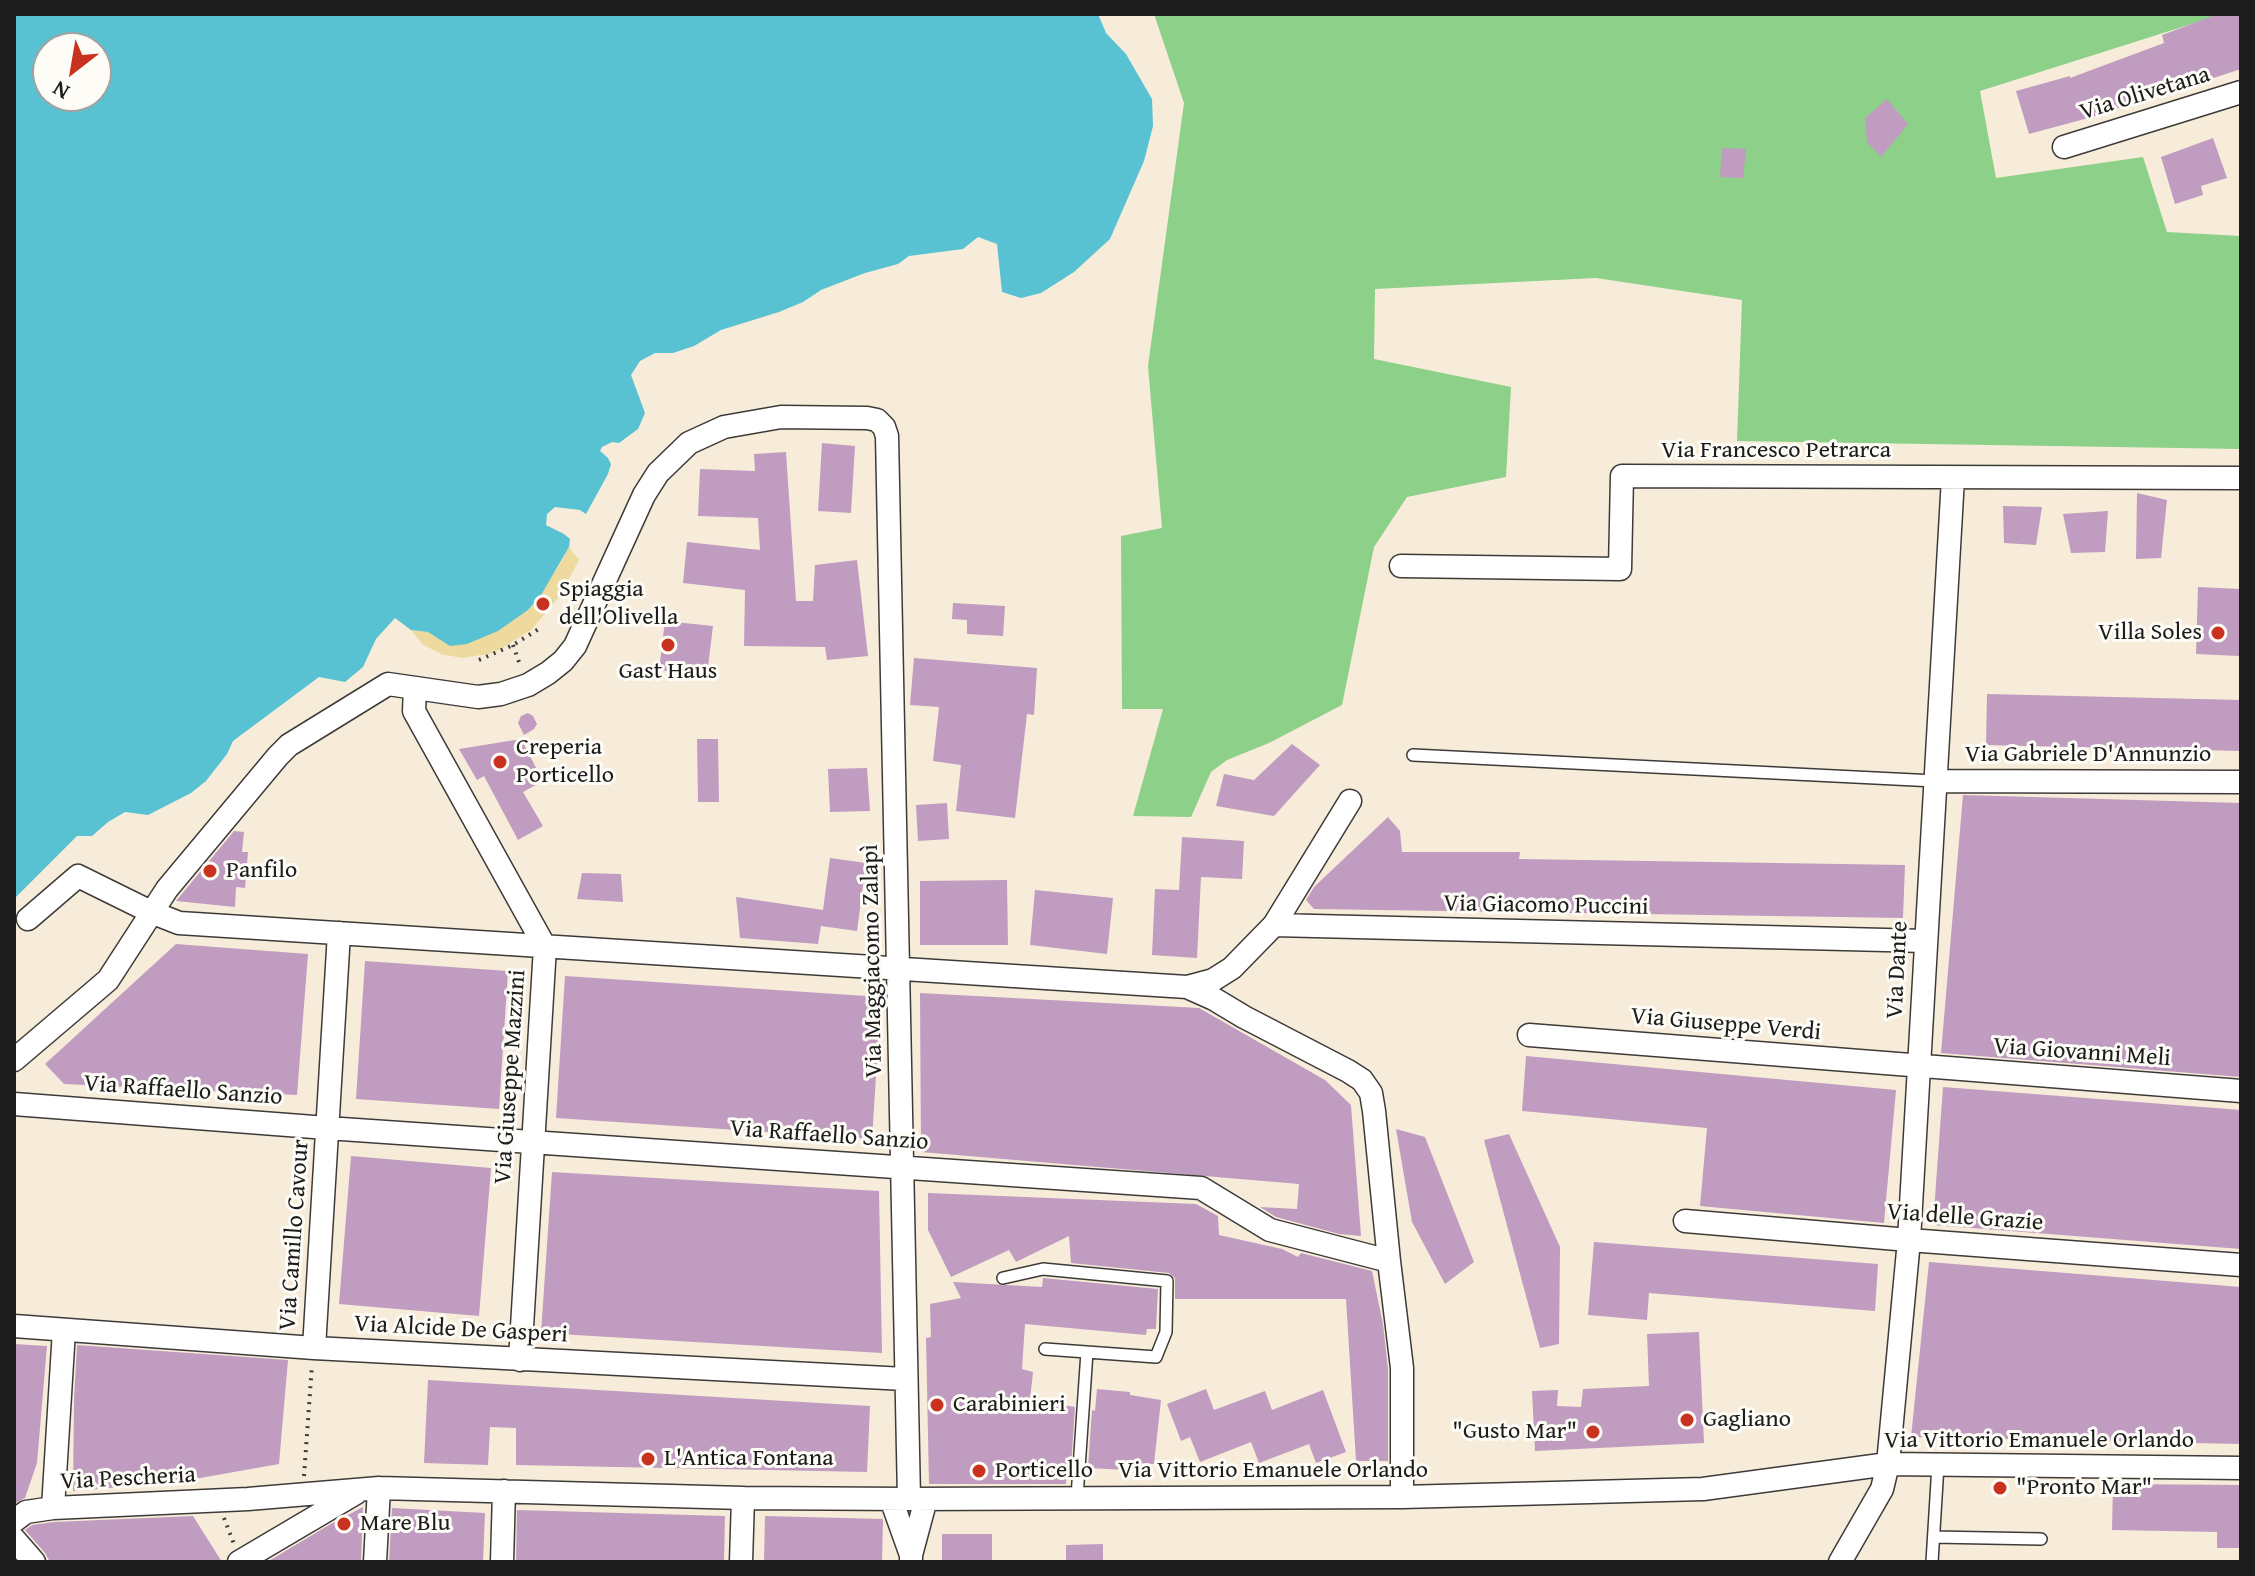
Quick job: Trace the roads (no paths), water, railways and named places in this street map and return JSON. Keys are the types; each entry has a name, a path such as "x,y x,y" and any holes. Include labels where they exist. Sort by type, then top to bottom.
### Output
{"street":[{"name":"Via Olivetana","path":"2064,147 2241,92"},
{"name":"Via Maggiacomo Zalapì","path":"415,688 478,697 501,694 528,685 563,661 575,646 644,495 658,473 689,443 724,427 781,417 872,418 881,423 887,436 909,1499"},
{"name":"Via Francesco Petrarca","path":"1401,566 1620,569 1622,476 2241,478"},
{"name":"Via Dante","path":"1840,1562 1882,1489 1888,1464 1909,1240 1953,478"},
{"path":"14,1060 108,980 151,912 289,745 388,684 415,688"},
{"name":"Via Giuseppe Mazzini","path":"415,688 414,711 545,947 520,1360"},
{"name":"Via Gabriele D'Annunzio","path":"1935,781 2241,782"},
{"path":"28,919 78,876 179,923 1187,987 1213,980 1232,968 1274,925 1350,801"},
{"name":"Via Giacomo Puccini","path":"1274,925 1926,941"},
{"name":"Via Camillo Cavour","path":"314,1348 339,933"},
{"path":"1187,987 1348,1071 1362,1080 1371,1093 1402,1368 1402,1497"},
{"name":"Via Giuseppe Verdi","path":"1529,1035 1919,1067"},
{"name":"Via Giovanni Meli","path":"1919,1067 2241,1091"},
{"name":"Via Raffaello Sanzio","path":"14,1104 1201,1188 1270,1230 1389,1261"},
{"name":"Via delle Grazie","path":"1685,1221 2241,1265"},
{"name":"Via Alcide De Gasperi","path":"14,1326 314,1348 905,1379"},
{"path":"53,1508 64,1330"},
{"name":"Via Vittorio Emanuele Orlando","path":"303,1495 370,1489 743,1498 1402,1497 1703,1489 1888,1464 2241,1468"},
{"path":"239,1562 370,1489 375,1562"},
{"path":"502,1562 504,1491"},
{"name":"Via Pescheria","path":"14,1521 26,1512 53,1508 303,1495"},
{"path":"741,1562 743,1498"},
{"path":"248,1499 269,1504 279,1514 279,1535 268,1545"},
{"path":"909,1499 911,1558"},
{"path":"909,1499 911,1558"},
{"path":"14,1539 34,1562"}],"lane":[{"path":"1413,755 1935,781"},
{"path":"1003,1278 1043,1269 1167,1281 1166,1332 1156,1357 1045,1349"},
{"path":"1077,1497 1087,1352"},
{"path":"1932,1562 1938,1465"},
{"path":"1934,1537 2041,1539"}],"water":[{"path":"14,14 1098,14 1106,33 1126,54 1152,99 1153,126 1144,161 1110,239 1074,272 1041,293 1021,298 1002,292 997,244 978,237 963,249 909,256 898,264 821,290 779,312 721,330 694,346 673,353 655,353 640,361 631,375 645,413 638,429 619,443 612,442 602,447 600,451 611,464 586,514 580,510 555,507 547,514 546,525 570,539 569,547 541,595 528,610 498,631 467,644 450,646 428,632 411,630 395,618 376,639 363,667 345,682 319,677 233,741 206,781 191,793 148,815 125,812 92,836 77,836 14,899"}],"place":[{"name":"Spiaggia dell'Olivella","path":"543,604"},
{"name":"Villa Soles","path":"2218,633"},
{"name":"Gast Haus","path":"668,645"},
{"name":"Creperia Porticello","path":"500,762"},
{"name":"Panfilo","path":"210,871"},
{"name":"Carabinieri","path":"937,1405"},
{"name":"Gagliano","path":"1687,1420"},
{"name":"\"Gusto Mar\"","path":"1593,1432"},
{"name":"L'Antica Fontana","path":"648,1459"},
{"name":"Porticello","path":"979,1471"},
{"name":"\"Pronto Mar\"","path":"2000,1488"},
{"name":"Mare Blu","path":"344,1524"}]}
